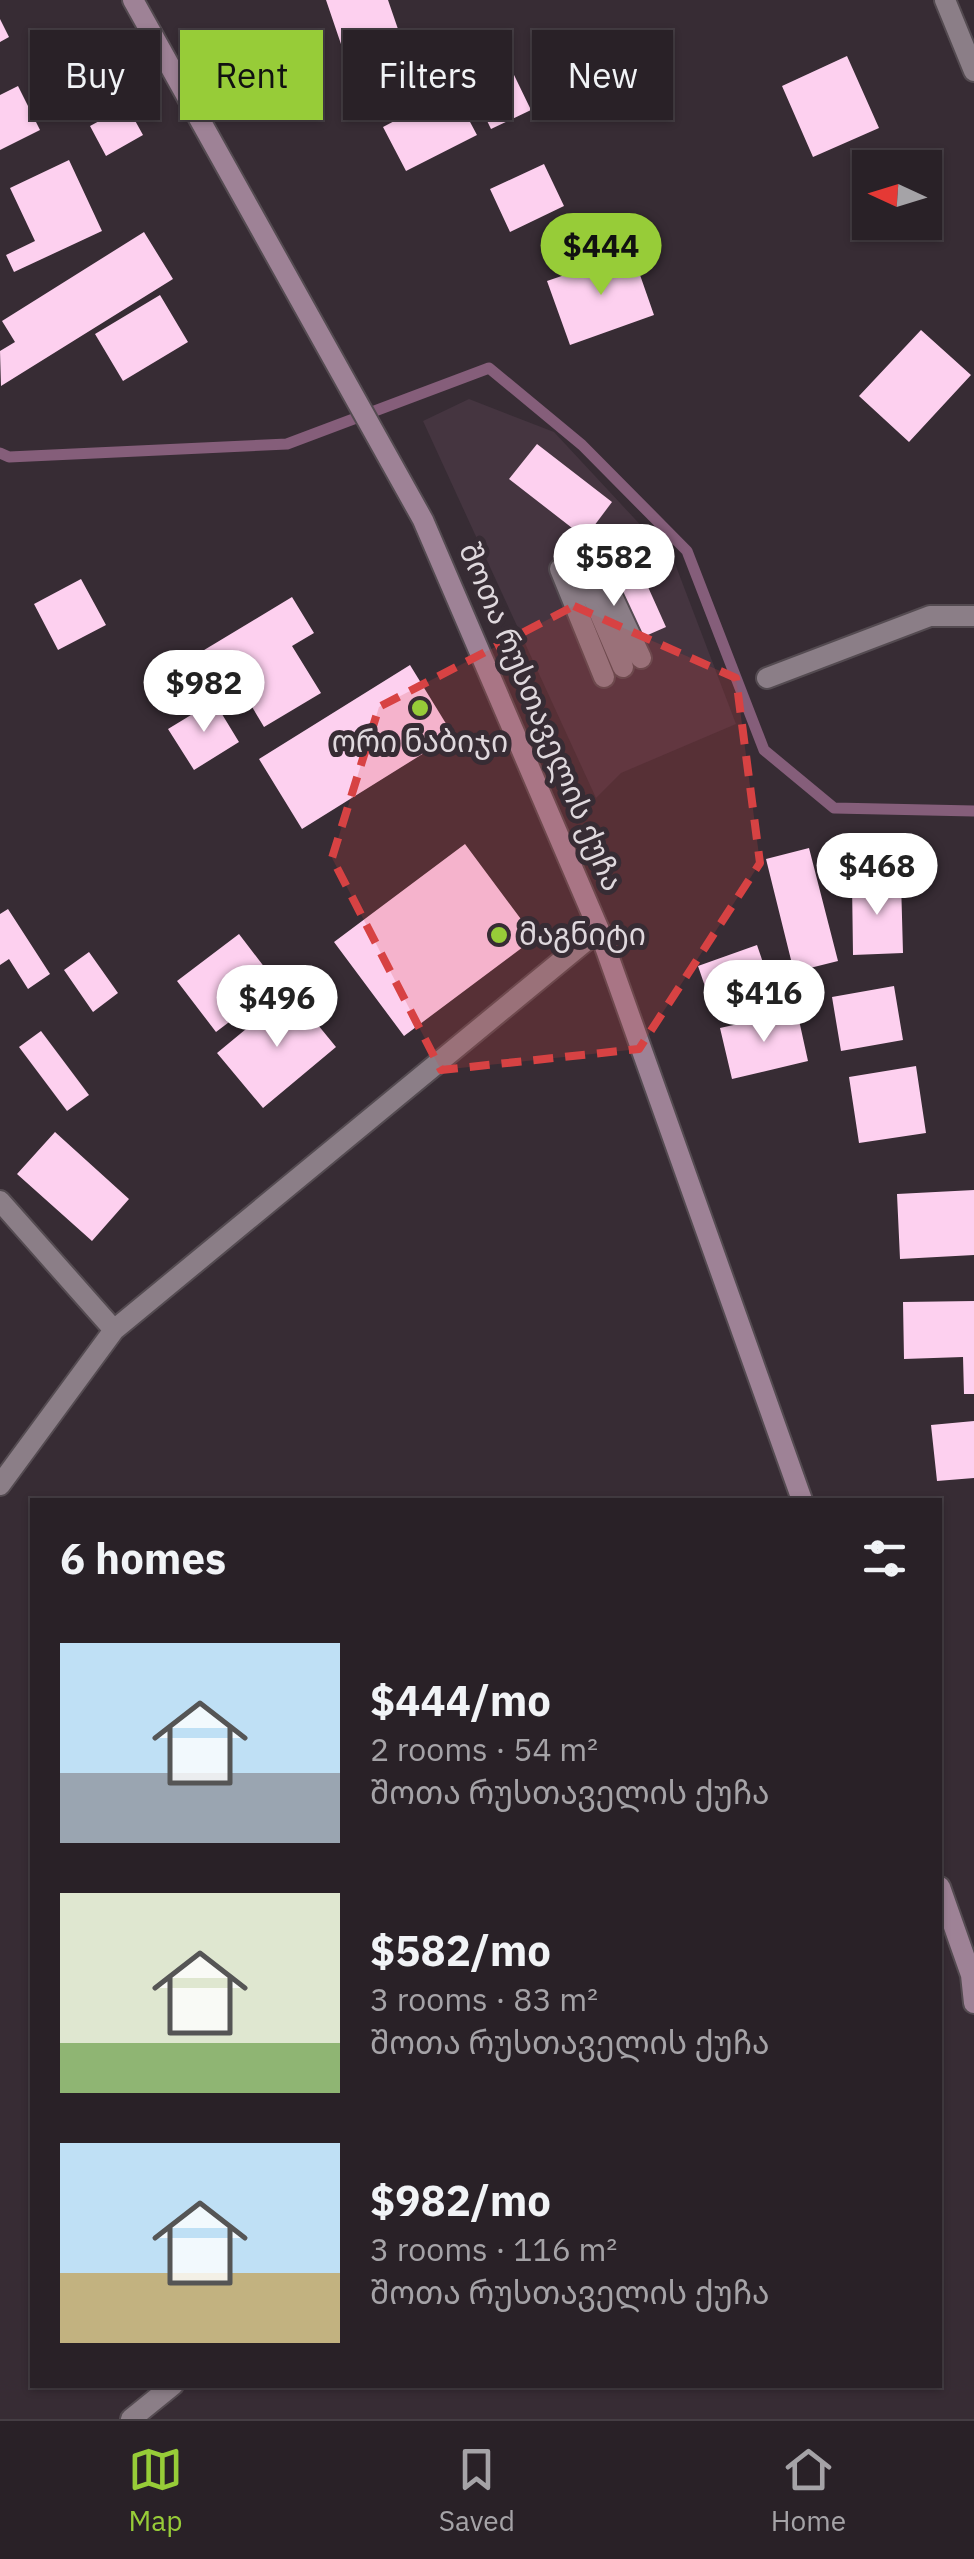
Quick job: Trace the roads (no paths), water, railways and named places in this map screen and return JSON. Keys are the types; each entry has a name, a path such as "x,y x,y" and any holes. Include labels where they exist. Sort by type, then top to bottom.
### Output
{"main road":[{"name":"შოთა რუსთაველის ქუჩა","path":"133,0 423,520 599,930 801,1498"},
{"path":"942,1893 971,1975 974,2003"}],"street":[{"path":"945,0 974,71"},
{"path":"623,667 577,562 623,667"},
{"path":"767,678 930,616 974,616"},
{"path":"0,1485 114,1330 599,930"},
{"path":"0,1201 114,1330"},
{"path":"131,2419 168,2388"}],"waterway":[{"path":"0,453 9,457 287,444 489,368 582,445 687,551 764,750 834,808 974,811"}],"place":[{"name":"ორი ნაბიჯი","path":"420,708"},
{"name":"მაგნიტი","path":"499,935"}]}
